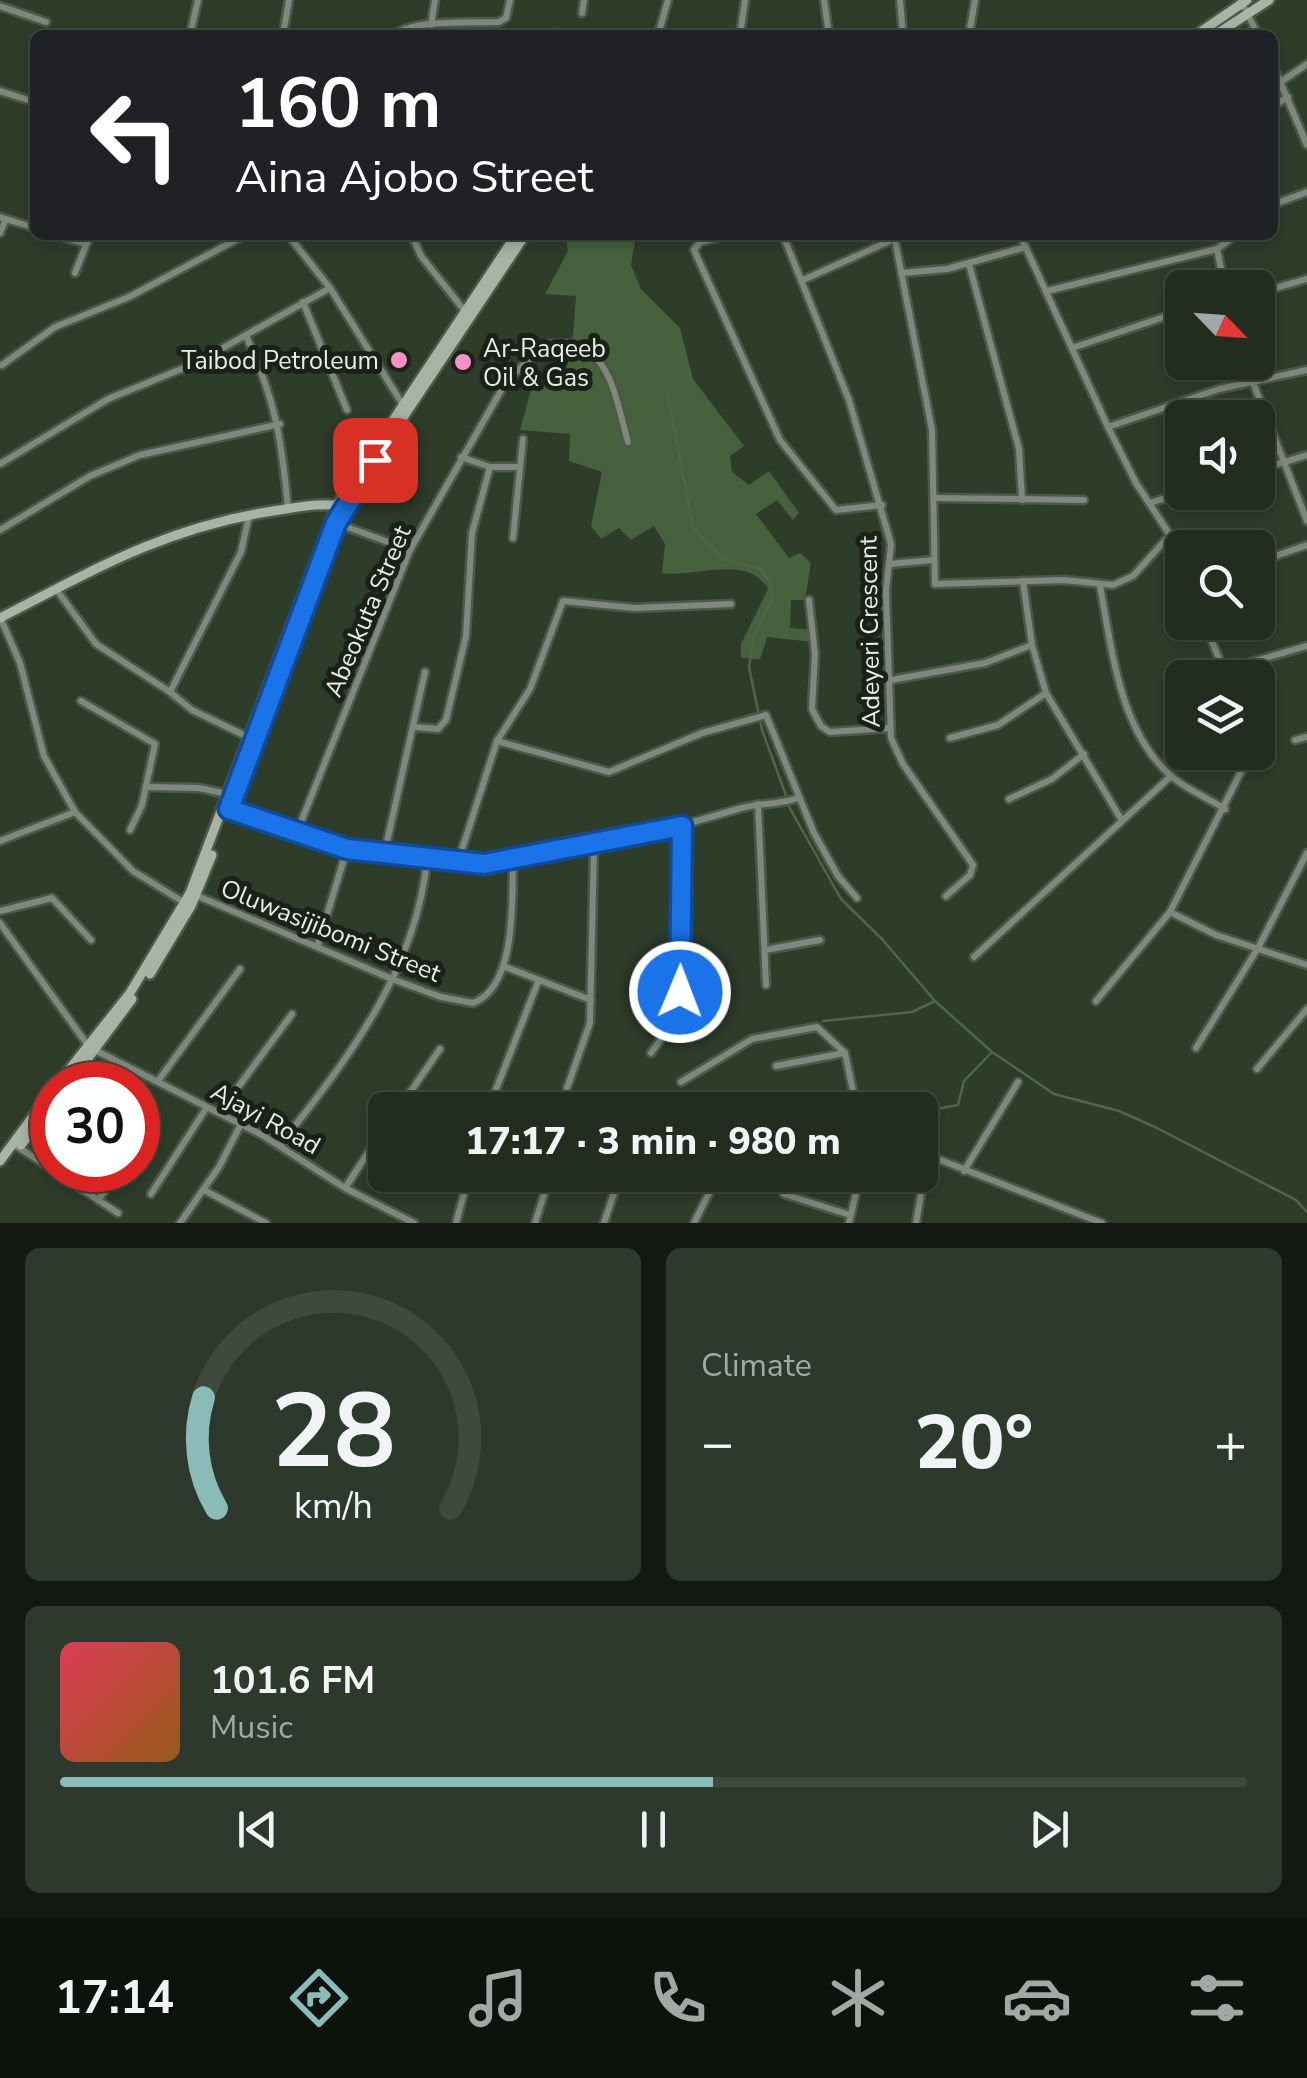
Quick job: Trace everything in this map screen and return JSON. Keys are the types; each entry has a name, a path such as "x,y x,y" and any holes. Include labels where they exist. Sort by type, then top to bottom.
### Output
{"main road":[{"path":"1204,30 1244,4 1269,0"},
{"path":"1220,30 1244,4"},
{"path":"226,809 248,737 332,522 403,404 513,240"},
{"path":"341,506 522,240"},
{"path":"0,618 144,544 249,514 341,506"},
{"path":"83,1062 191,900 332,522"},
{"path":"79,1062 92,1048"},
{"path":"0,1170 30,1126"},
{"path":"0,1162 30,1131"}],"street":[{"path":"191,30 198,0"},
{"path":"284,30 289,0"},
{"path":"431,25 435,0"},
{"path":"401,30 499,22 506,18 510,0"},
{"path":"582,13 584,0"},
{"path":"659,30 668,0"},
{"path":"741,30 745,0"},
{"path":"824,0 828,30"},
{"path":"900,0 903,30"},
{"path":"970,30 976,0"},
{"path":"1244,4 1256,30"},
{"path":"0,6 46,22"},
{"path":"1282,81 1307,64"},
{"path":"1278,74 1307,143"},
{"path":"0,91 30,100"},
{"path":"1278,103 1288,97"},
{"path":"1278,203 1307,192"},
{"path":"0,234 3,218 30,226"},
{"path":"73,240 86,244"},
{"path":"75,273 88,240"},
{"path":"2,365 55,327 129,297 236,240"},
{"path":"292,240 330,288 403,404"},
{"path":"414,240 421,256 464,310"},
{"path":"708,240 694,250 780,440 836,510 882,505"},
{"name":"Adeyeri Crescent","path":"785,240 849,400 891,544 886,590 891,680 889,728 903,764 973,870 946,896"},
{"path":"804,280 888,240"},
{"path":"895,240 932,430 937,585 1022,581 1100,586 1133,576 1165,541"},
{"path":"1022,240 1075,346 1108,427 1167,530"},
{"path":"1047,291 1217,250 1230,240"},
{"path":"901,272 969,264 1026,247"},
{"path":"1217,250 1221,270"},
{"path":"969,264 1019,449 1022,500"},
{"path":"1275,288 1307,280"},
{"path":"0,464 108,399 196,363 330,288"},
{"path":"303,302 347,410"},
{"path":"1075,346 1165,317"},
{"path":"246,336 280,424 288,509"},
{"name":"Abeokuta Street","path":"298,832 410,550 507,380 546,344 581,344 600,360 614,389 628,442"},
{"path":"1108,427 1250,381 1307,370"},
{"path":"1250,381 1307,521"},
{"path":"0,530 90,476 140,455 280,424"},
{"path":"513,538 522,440"},
{"path":"1275,465 1307,455"},
{"path":"461,456 490,467 520,467"},
{"path":"415,726 438,728 446,720 466,636 472,532 490,467"},
{"path":"934,498 1084,500"},
{"path":"1150,503 1165,498"},
{"path":"170,692 242,552 249,514"},
{"path":"332,522 410,550"},
{"path":"1275,556 1307,544"},
{"path":"890,564 934,560"},
{"path":"1022,581 1032,646 1046,693 1121,820"},
{"path":"1100,586 1119,683 1141,737 1172,776 1226,808"},
{"path":"56,590 96,644 192,710 248,737"},
{"path":"809,600 815,654 812,710 821,726 830,732 889,728"},
{"path":"458,862 497,741 530,689 563,602 635,608 731,604"},
{"name":"Oluwasijibomi Street","path":"0,618 20,663 44,756 74,812 133,870 191,900 318,944 441,997 474,1003 486,996 504,966"},
{"path":"891,680 985,664 1032,646"},
{"path":"1266,660 1307,646"},
{"path":"384,856 425,672"},
{"path":"950,738 998,725 1046,693"},
{"path":"81,701 154,744 146,787 130,830"},
{"path":"497,741 609,772 702,733 762,716 770,718 796,800 826,856 857,898"},
{"path":"1295,740 1307,737"},
{"path":"1009,799 1052,780 1084,754"},
{"path":"1096,1000 1170,912 1243,770"},
{"path":"974,957 1172,776"},
{"path":"146,787 188,787 228,794"},
{"path":"226,809 347,849 458,862 513,860 594,846 758,804 796,800"},
{"path":"758,804 766,985"},
{"path":"0,842 74,812"},
{"path":"651,1053 671,1024 680,992 682,826"},
{"path":"567,1088 586,1039 592,1000 594,846"},
{"path":"318,944 347,849"},
{"path":"1196,1048 1258,948 1307,853"},
{"path":"513,860 512,920 504,966 592,1000"},
{"path":"280,1145 364,1032 392,979 417,918 427,861"},
{"path":"0,911 52,898 91,940"},
{"path":"1170,912 1216,935 1307,965"},
{"path":"0,923 92,1048"},
{"path":"765,950 820,940"},
{"path":"160,1078 240,970"},
{"path":"495,1092 538,982"},
{"path":"1258,1069 1307,1009"},
{"path":"219,1113 292,1014"},
{"path":"682,1082 752,1039 816,1028 845,1053 853,1092"},
{"name":"Ajayi Road","path":"92,1048 120,1062"},
{"path":"410,1092 440,1049"},
{"path":"776,1066 845,1053"},
{"name":"Ajayi Road","path":"160,1082 280,1145 345,1188 414,1223"},
{"path":"964,1171 1018,1082"},
{"path":"152,1194 207,1107"},
{"path":"180,1223 204,1190 241,1124"},
{"path":"17,1146 118,1214"},
{"path":"345,1188 368,1153"},
{"path":"938,1160 1102,1223"},
{"path":"204,1190 266,1223"},
{"path":"98,1200 104,1192"},
{"path":"456,1223 464,1192"},
{"path":"535,1223 545,1192"},
{"path":"604,1223 614,1192"},
{"path":"694,1223 710,1192"},
{"path":"784,1194 849,1219 856,1192"},
{"path":"916,1223 920,1192"}],"green space":[{"path":"566,240 635,240 631,265 641,289 680,328 693,379 744,446 730,456 732,472 749,485 769,471 799,513 793,520 777,500 756,514 789,558 800,553 811,563 805,600 791,600 790,628 813,630 813,642 767,637 760,659 741,658 741,644 768,589 759,578 734,569 662,573 665,544 654,526 631,540 619,528 601,539 591,526 602,472 569,461 570,434 520,430 534,379 547,386 573,335 576,296 545,294 568,251"}],"waterway":[{"path":"668,396 693,527 722,559 761,569 770,582 772,597 754,636 749,667 762,730 787,798"},
{"path":"788,805 841,899 882,939 935,1001 992,1052 1054,1094 1119,1111 1157,1128 1296,1200 1307,1212"},
{"path":"823,1021 912,1012 933,1002"},
{"path":"938,1109 958,1105 964,1081 991,1053"}],"place":[{"name":"Taibod Petroleum","path":"399,360"},
{"name":"Ar-Raqeeb Oil & Gas","path":"463,362"}],"route":[{"path":"375,460 336,523 229,809 347,849 427,861 484,864 594,846 682,826 680,992"}]}
